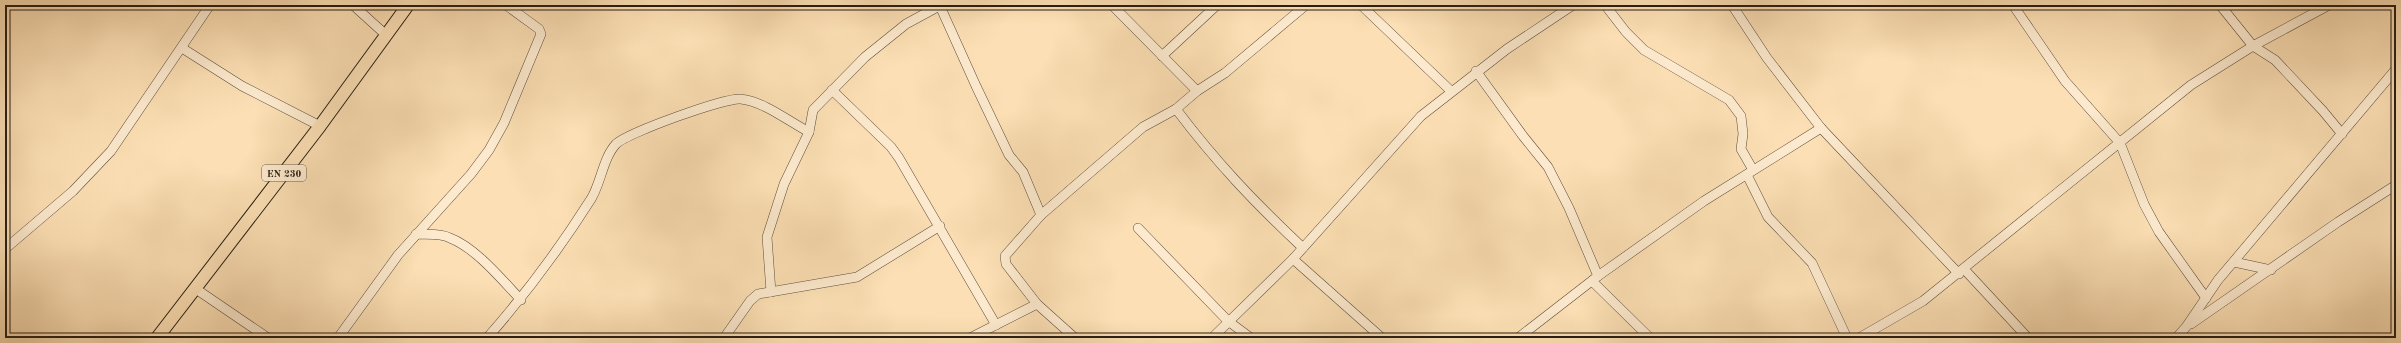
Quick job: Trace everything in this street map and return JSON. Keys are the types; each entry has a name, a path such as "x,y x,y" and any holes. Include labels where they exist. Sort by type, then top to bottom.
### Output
{"main road":[{"name":"EN 230","path":"157,338 320,126 408,5"}],"street":[{"path":"5,248 73,192 111,151 210,5"},
{"path":"353,5 386,35"},
{"path":"338,338 398,255 489,150 504,123 529,61 540,39 539,30 506,5"},
{"path":"771,292 767,237 784,184 809,132 813,110 865,57 906,24 941,5 976,86 1009,154 1023,172 1041,216"},
{"path":"1113,5 1197,91"},
{"path":"1162,56 1217,5"},
{"path":"1075,338 1037,304 1004,260 1009,250 1041,216 1143,127 1176,109 1197,91 1254,50 1306,5"},
{"path":"1361,5 1451,91"},
{"path":"1212,338 1293,259 1302,247 1421,116 1476,71 1573,5"},
{"path":"1605,5 1626,32 1644,50 1729,100 1741,116 1743,134 1741,149 1768,217 1812,263 1847,338"},
{"path":"1732,5 1767,58 1821,128 1961,272 2028,338"},
{"path":"2013,5 2065,81 2120,143 2144,204 2159,232 2206,298"},
{"path":"2220,5 2253,46 2275,60 2323,111 2342,134"},
{"path":"1859,338 1872,334 1923,301 2192,85 2253,46 2329,5"},
{"path":"182,48 242,86 320,126"},
{"path":"2186,328 2206,298 2234,262 2396,69"},
{"path":"1476,71 1523,136 1548,167 1569,208 1595,278 1650,338"},
{"path":"832,90 890,147 940,226 996,325"},
{"path":"487,338 521,300 591,198 613,149 622,140 671,118 740,99 761,106 809,132"},
{"path":"1176,109 1212,156 1254,202 1302,247"},
{"path":"1518,338 1595,278 1704,201 1821,128"},
{"path":"2176,338 2186,328 2338,222 2396,185"},
{"path":"724,338 750,301 758,294 857,277 940,226"},
{"path":"1138,228 1228,321 1252,338"},
{"path":"416,234 441,235 452,238 486,264 521,300"},
{"path":"1293,259 1382,338"},
{"path":"2234,262 2271,270"},
{"path":"196,289 268,338"},
{"path":"970,338 1037,304"}]}
